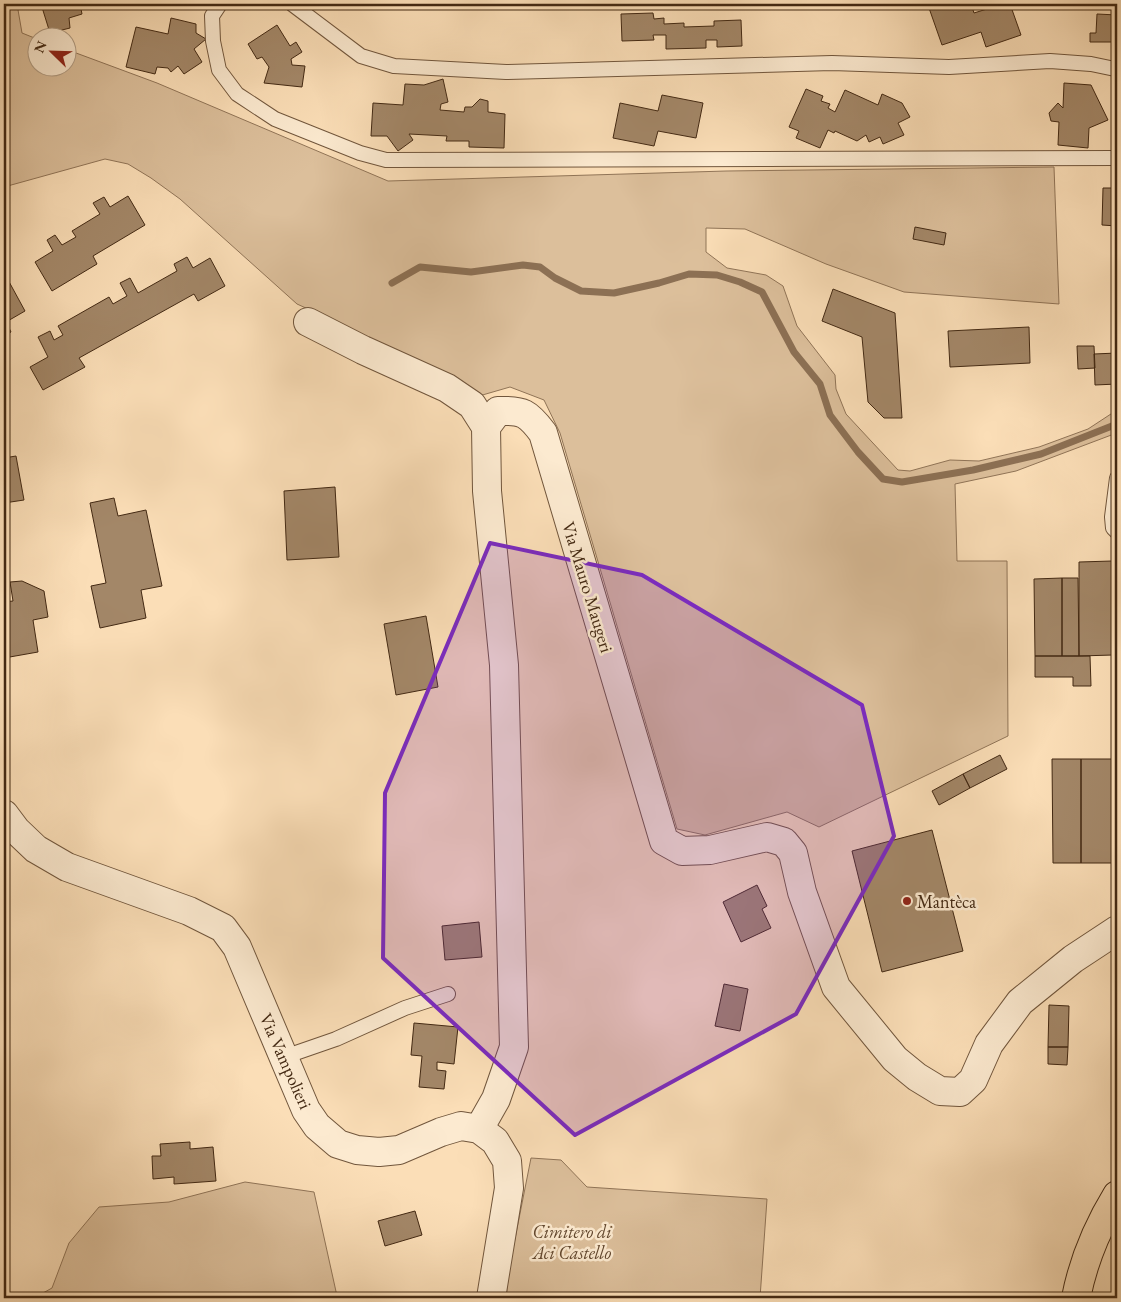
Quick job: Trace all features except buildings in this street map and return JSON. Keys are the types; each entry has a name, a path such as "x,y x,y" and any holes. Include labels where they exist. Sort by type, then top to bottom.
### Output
{"main road":[{"path":"1076,1298 1095,1237 1117,1195"}],"street":[{"path":"308,322 363,350 447,388 472,406 486,427 487,491 504,665 514,1047 496,1099 479,1129 495,1141 507,1161 509,1188 490,1298"},
{"name":"Via Mauro Maugeri","path":"486,427 498,412 514,410 531,417 543,433 664,841 682,851 710,850 767,838 784,842 793,853 802,892 836,987 895,1059 917,1077 940,1091 960,1092 973,1080 989,1044 1020,1002 1073,959 1117,930"},
{"name":"Via Vampolieri","path":"4,814 16,830 36,849 67,867 189,911 223,928 237,947 306,1110 317,1126 338,1144 357,1150 379,1152 399,1150 441,1132 461,1126 479,1129"}],"lane":[{"path":"220,4 212,16 213,41 219,70 236,94 275,119 360,153 386,160 1117,158"},
{"path":"292,4 361,56 394,66 506,72 832,63 949,67 1050,61 1091,64 1117,71"},
{"path":"1117,478 1112,517 1113,528 1117,532"},
{"path":"284,1058 336,1039 405,1008 448,994"}],"highlighted area":[{"path":"490,543 642,575 862,705 894,836 796,1014 575,1135 383,958 385,793"}],"green space":[{"path":"4,4 17,4 22,33 28,35 28,78 78,78 78,54 157,83 388,181 726,171 1054,167 1059,304 904,292 826,264 745,229 706,228 706,252 727,268 766,275 783,286 797,326 835,375 836,389 846,414 898,470 910,471 950,460 979,461 1039,447 1088,429 1117,410 1117,432 1114,434 1016,471 955,484 957,561 1007,561 1008,736 819,827 787,812 705,835 677,829 560,433 544,400 510,387 479,396 337,322 297,304 180,199 128,164 105,159 4,187"},
{"name":"Cimitero di Aci Castello","path":"531,1158 561,1160 587,1187 767,1199 760,1298 506,1298 509,1269"},
{"path":"245,1182 314,1192 336,1298 34,1298 52,1288 69,1243 99,1207 169,1202"}],"waterway":[{"path":"392,283 420,267 471,272 523,265 540,267 555,278 581,291 614,293 689,274 717,275 740,282 762,292 794,352 820,384 830,415 858,452 883,479 902,482 973,470 1041,454 1117,424"}],"place":[{"name":"Mantèca","path":"907,901"}]}
